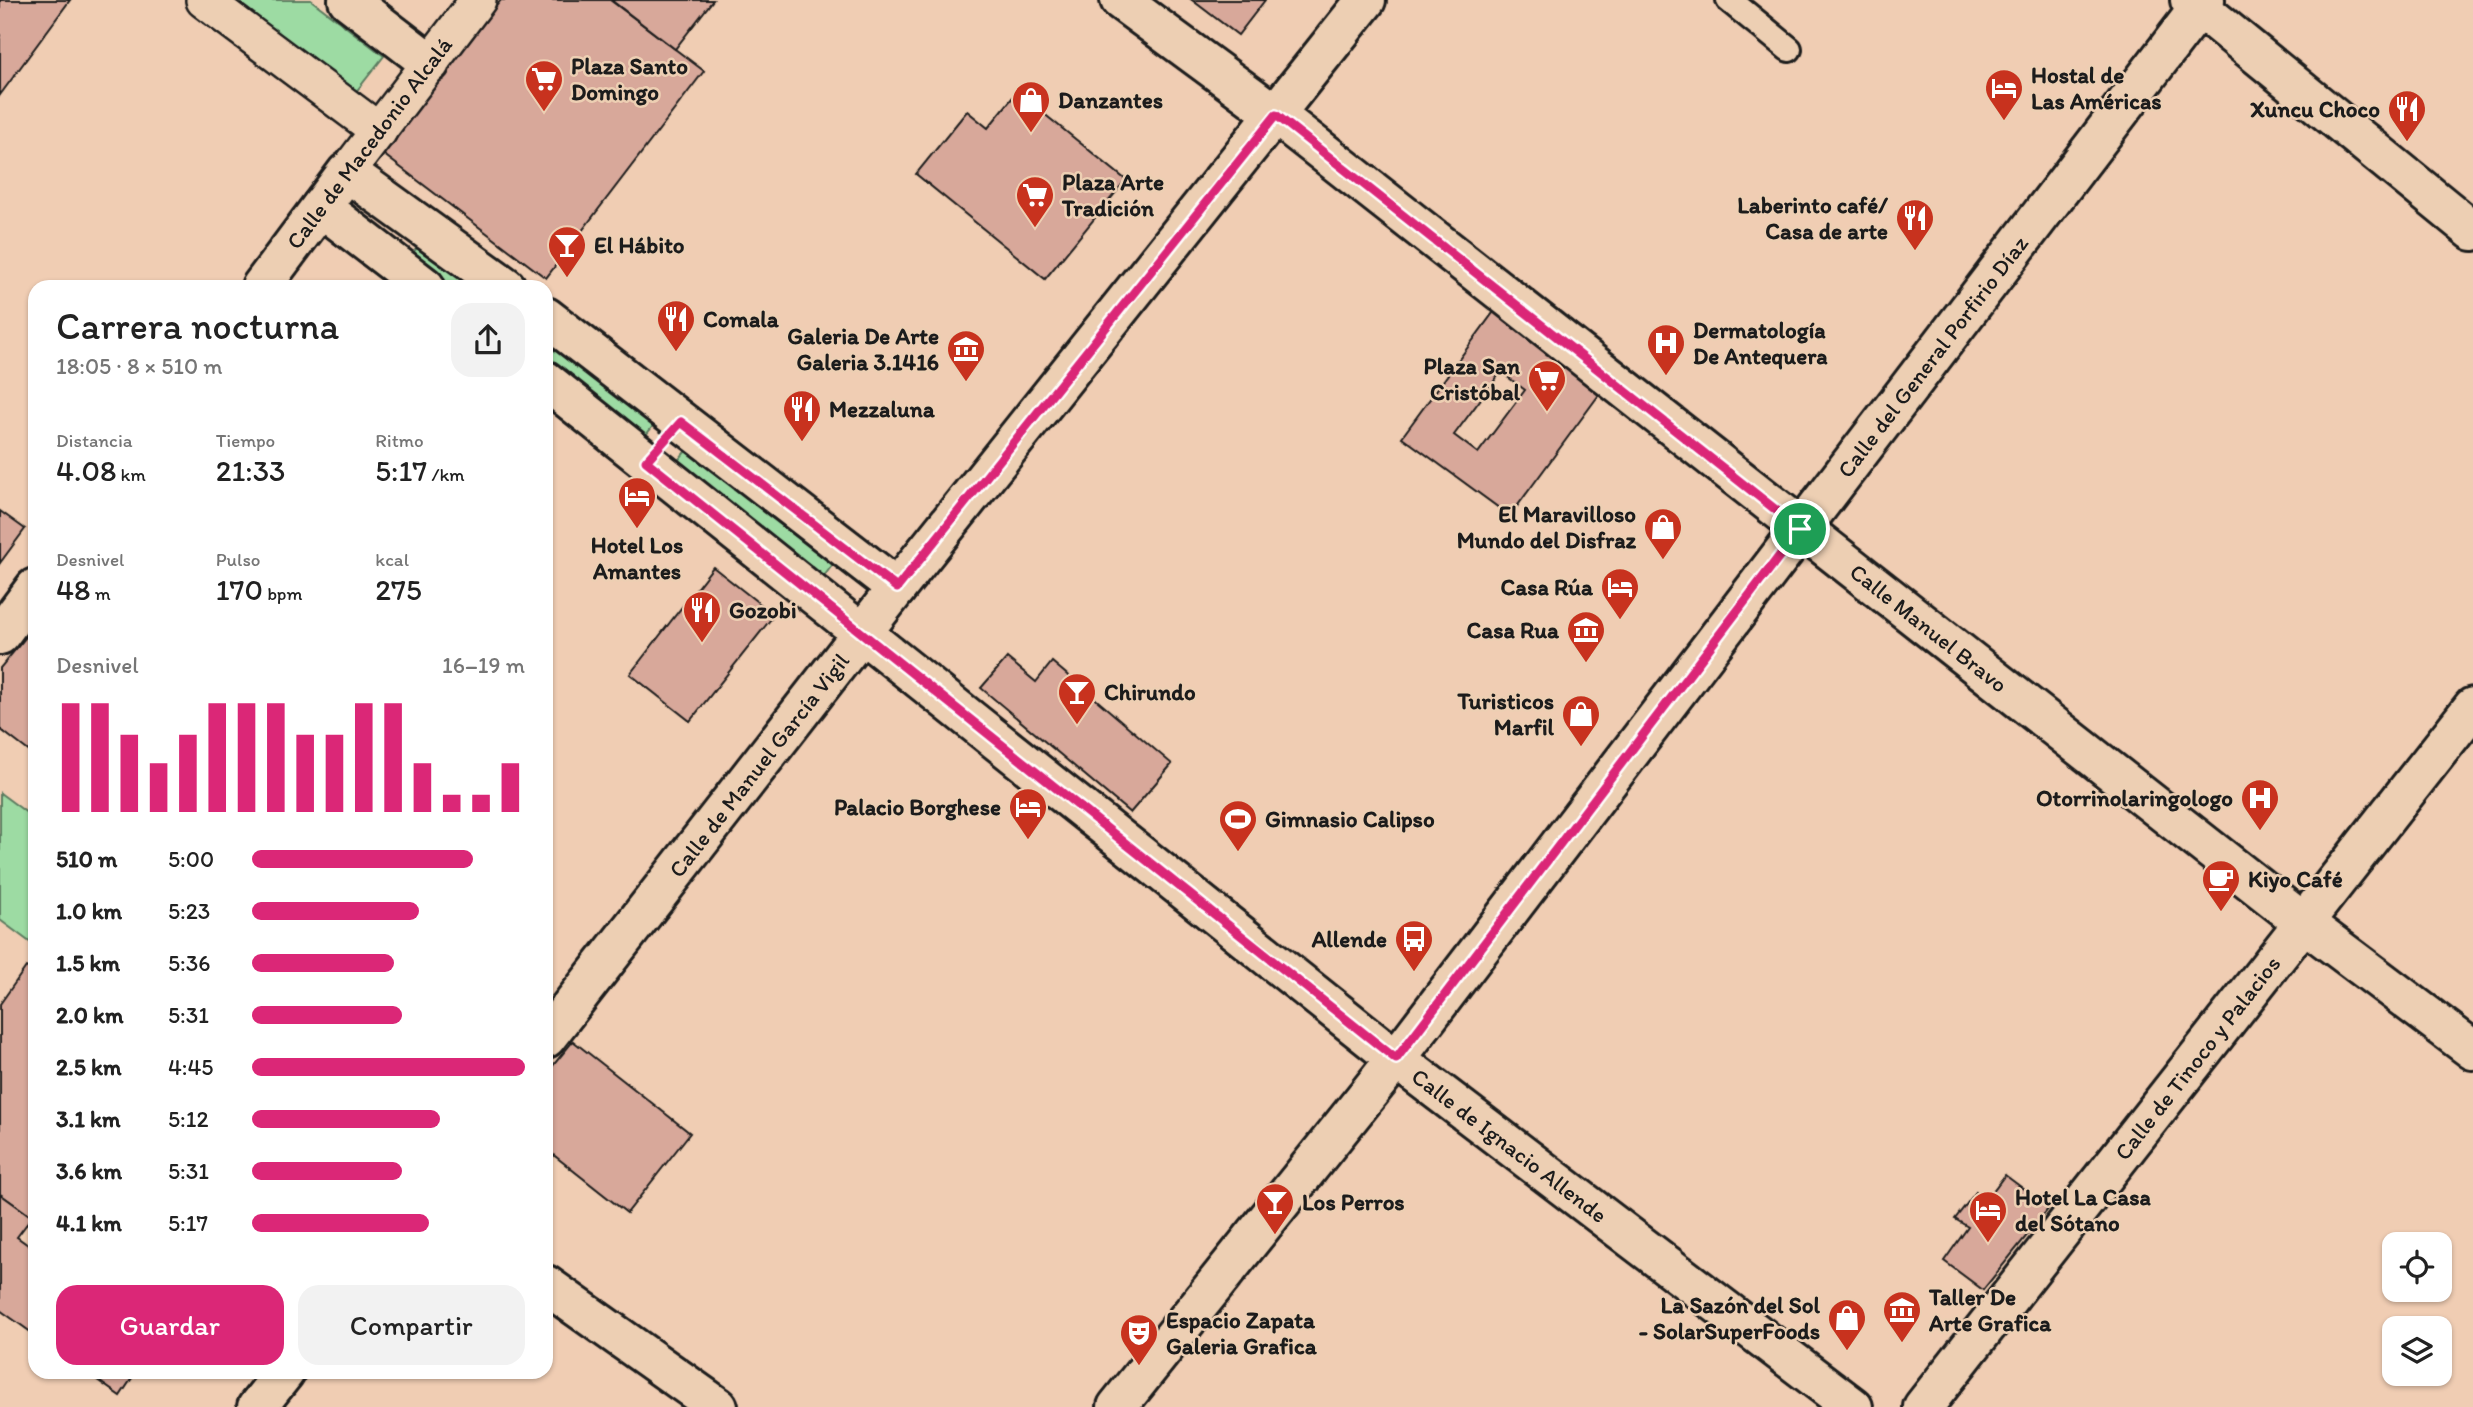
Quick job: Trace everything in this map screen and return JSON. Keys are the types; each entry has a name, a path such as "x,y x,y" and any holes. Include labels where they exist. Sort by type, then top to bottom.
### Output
{"street":[{"path":"204,0 379,131"},
{"path":"348,0 430,63"},
{"name":"Calle de Macedonio Alcalá","path":"266,280 478,0"},
{"name":"Calle Manuel Bravo","path":"1120,0 1276,115 2303,922 2473,1050"},
{"name":"Calle de Manuel García Vigil","path":"553,1029 897,588 1366,0"},
{"path":"2198,2 2473,231"},
{"name":"Calle del General Porfirio Díaz","path":"1117,1407 1396,1059 2198,2"},
{"path":"347,172 496,280"},
{"path":"321,207 416,280"},
{"path":"553,322 897,588"},
{"name":"Calle de Ignacio Allende","path":"553,388 1396,1059 1853,1407"},
{"path":"646,461 681,422"},
{"path":"0,635 28,597"},
{"name":"Calle de Tinoco y Palacios","path":"1923,1407 2473,707"},
{"path":"553,1290 718,1407"},
{"path":"257,1407 279,1379"}],"lane":[{"path":"1729,0 1789,49"}],"green space":[{"path":"225,0 311,0 384,56 351,98"},
{"path":"425,236 483,280 442,280 411,256"},
{"path":"553,335 657,421 641,441 553,368"},
{"path":"689,447 834,563 814,589 671,469"},
{"path":"0,793 28,814 28,941 0,920"}],"building":[{"path":"0,0 70,0 0,95"},
{"name":"Plaza Santo Domingo","path":"501,0 610,0 704,71 546,278 383,154"},
{"path":"611,0 713,0 675,49"},
{"path":"1192,0 1265,0 1238,35"},
{"name":"Plaza Arte Tradición","path":"1017,92 1126,180 1045,279 916,174 967,111 988,128"},
{"name":"Plaza San Cristóbal","path":"1504,298 1612,377 1510,516 1402,437","holes":["1501,372 1525,390 1478,453 1454,435"]},
{"path":"0,511 25,529 0,563"},
{"name":"Gozobi","path":"713,567 774,615 690,721 630,674"},
{"path":"28,634 28,751 0,729 0,668"},
{"name":"Chirundo","path":"1007,658 1036,682 1052,662 1172,764 1130,813 981,688"},
{"path":"26,967 28,968 28,1214 0,1194 0,1004"},
{"path":"573,1041 690,1133 627,1213 553,1155 553,1065"},
{"name":"Hotel La Casa del Sótano","path":"2005,1175 2049,1208 1983,1290 1944,1261 1968,1227 1955,1219 1976,1192 1986,1200"},
{"path":"0,1194 28,1214 28,1222 17,1237 28,1245 28,1330 0,1310"},
{"path":"96,1379 131,1379 120,1396"}],"place":[{"name":"Plaza Santo Domingo","path":"544,113"},
{"name":"Hostal de Las Américas","path":"2004,122"},
{"name":"Danzantes","path":"1031,134"},
{"name":"Xuncu Choco","path":"2407,143"},
{"name":"Plaza Arte Tradición","path":"1035,229"},
{"name":"Laberinto café/ Casa de arte","path":"1915,252"},
{"name":"El Hábito","path":"567,279"},
{"name":"Comala","path":"676,353"},
{"name":"Dermatología De Antequera","path":"1666,377"},
{"name":"Galeria De Arte Galeria 3.1416","path":"966,383"},
{"name":"Plaza San Cristóbal","path":"1547,413"},
{"name":"Mezzaluna","path":"802,443"},
{"name":"Hotel Los Amantes","path":"637,530"},
{"name":"El Maravilloso Mundo del Disfraz","path":"1663,561"},
{"name":"Casa Rúa","path":"1620,621"},
{"name":"Gozobi","path":"702,644"},
{"name":"Casa Rua","path":"1586,664"},
{"name":"Chirundo","path":"1077,726"},
{"name":"Turisticos Marfil","path":"1581,748"},
{"name":"Otorrinolaringologo","path":"2260,832"},
{"name":"Palacio Borghese","path":"1028,841"},
{"name":"Gimnasio Calipso","path":"1238,853"},
{"name":"Kiyo Café","path":"2221,913"},
{"name":"Allende","path":"1414,973"},
{"name":"Los Perros","path":"1275,1236"},
{"name":"Hotel La Casa del Sótano","path":"1988,1244"},
{"name":"Taller De Arte Grafica","path":"1902,1344"},
{"name":"La Sazón del Sol - SolarSuperFoods","path":"1847,1352"},
{"name":"Espacio Zapata Galeria Grafica","path":"1139,1367"}],"route":[{"path":"1276,115 1800,529 1396,1059 646,461 681,422 897,588 1276,115"}]}
